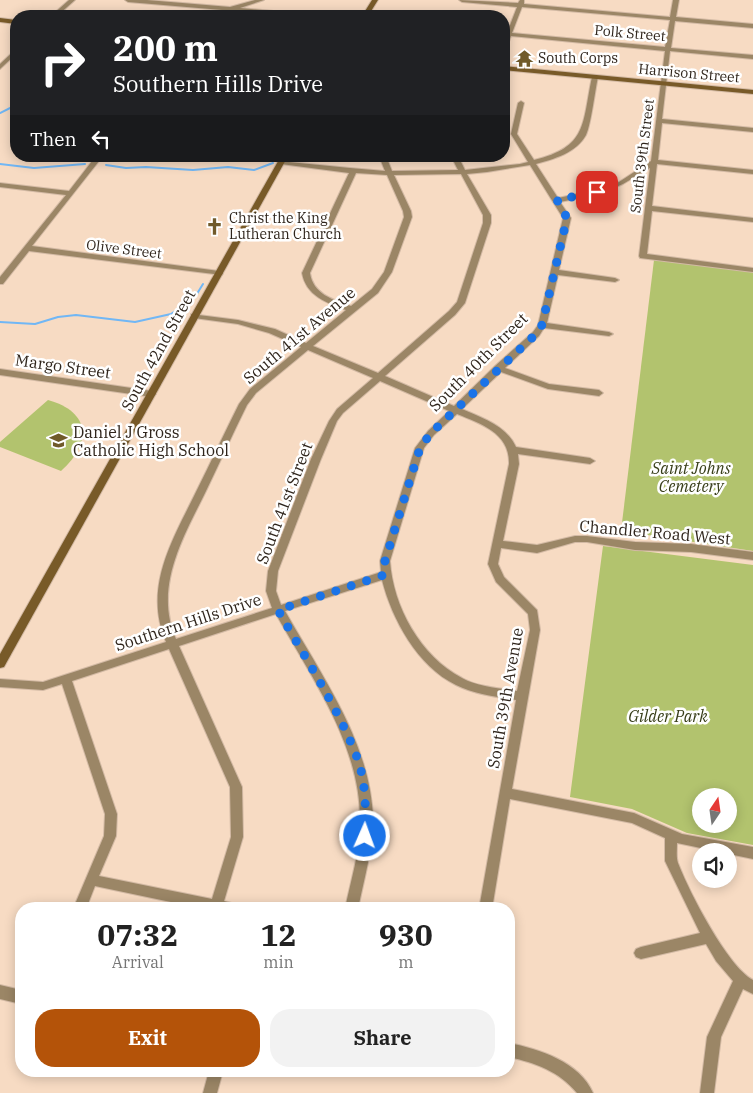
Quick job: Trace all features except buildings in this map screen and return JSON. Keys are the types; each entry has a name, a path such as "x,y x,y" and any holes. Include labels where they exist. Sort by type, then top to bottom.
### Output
{"street":[{"path":"61,10 72,0"},
{"path":"128,0 241,10"},
{"path":"227,10 261,0"},
{"path":"462,0 521,3 753,26"},
{"name":"South 39th Street","path":"676,0 663,83 643,256 753,270"},
{"path":"510,26 521,3"},
{"name":"Polk Street","path":"510,34 753,57"},
{"path":"0,58 9,58"},
{"path":"0,67 9,58"},
{"name":"Harrison Street","path":"510,69 753,92"},
{"path":"302,162 353,170 389,173 463,172 534,163 561,156 579,143 583,134 595,77"},
{"name":"South 40th Street","path":"521,103 514,134 567,218 542,325 536,334 455,410 420,448 385,561 384,575 391,598 415,641 441,671 460,682 522,696"},
{"path":"659,121 753,130"},
{"path":"0,282 95,162"},
{"name":"South 42nd Street","path":"0,664 281,162"},
{"name":"South 41st Avenue","path":"217,902 237,837 236,788 166,629 161,604 164,577 172,552 243,404 253,391 375,292 382,282 407,223 408,210 384,162"},
{"name":"South 41st Street","path":"351,902 365,836 366,809 358,761 345,731 278,610 271,591 273,571 316,459 333,421 340,411 461,303 487,223 486,210 457,162"},
{"path":"557,200 597,192 621,183 654,162 753,172"},
{"path":"353,170 306,273 309,286 316,294 353,310"},
{"path":"0,185 70,193"},
{"path":"648,208 753,220"},
{"name":"Olive Street","path":"27,248 219,273"},
{"path":"555,272 615,280"},
{"path":"194,316 253,325 379,377 497,429 513,450 590,460"},
{"path":"542,325 609,334"},
{"path":"498,368 548,386 599,393"},
{"name":"Margo Street","path":"0,372 152,394"},
{"name":"South 39th Avenue","path":"486,902 535,630 533,613 500,579 494,564 496,544 514,464 513,450"},
{"name":"Chandler Road West","path":"496,544 537,549 575,539 587,539 635,546 699,549 753,556"},
{"name":"Southern Hills Drive","path":"0,683 42,686 384,575"},
{"path":"66,679 111,814 110,836 82,902"},
{"path":"506,793 634,818 671,835 753,853"},
{"path":"671,835 671,861 709,937 721,957 740,980 753,987"},
{"path":"92,880 201,902"},
{"path":"641,953 709,937"},
{"path":"707,1093 714,1037 740,980"},
{"path":"0,992 15,996"},
{"path":"515,1051 538,1056 564,1069 586,1093"},
{"path":"210,1093 214,1077"}],"green space":[{"name":"Saint Johns Cemetery","path":"654,260 753,272 753,551 621,531"},
{"path":"48,400 62,405 73,412 79,420 82,430 82,439 78,450 61,471 0,447 0,442"},
{"name":"Gilder Park","path":"603,546 753,565 753,845 687,833 632,809 570,797"}],"waterway":[{"path":"0,113 10,108"},
{"path":"106,165 126,168 146,167 193,170 228,167 254,170 273,163"},
{"path":"0,164 34,168 85,164"},
{"path":"0,322 35,324 58,317 76,315 135,322 171,314 195,297 203,284"}],"place":[{"name":"South Corps","path":"524,58"},
{"name":"Christ the King Lutheran Church","path":"215,226"},
{"name":"Daniel J Gross Catholic High School","path":"59,441"}],"route":[{"path":"365,836 366,809 358,761 345,731 278,610 384,575 385,561 420,448 431,433 536,334 542,325 567,218 557,200 597,192"}]}
